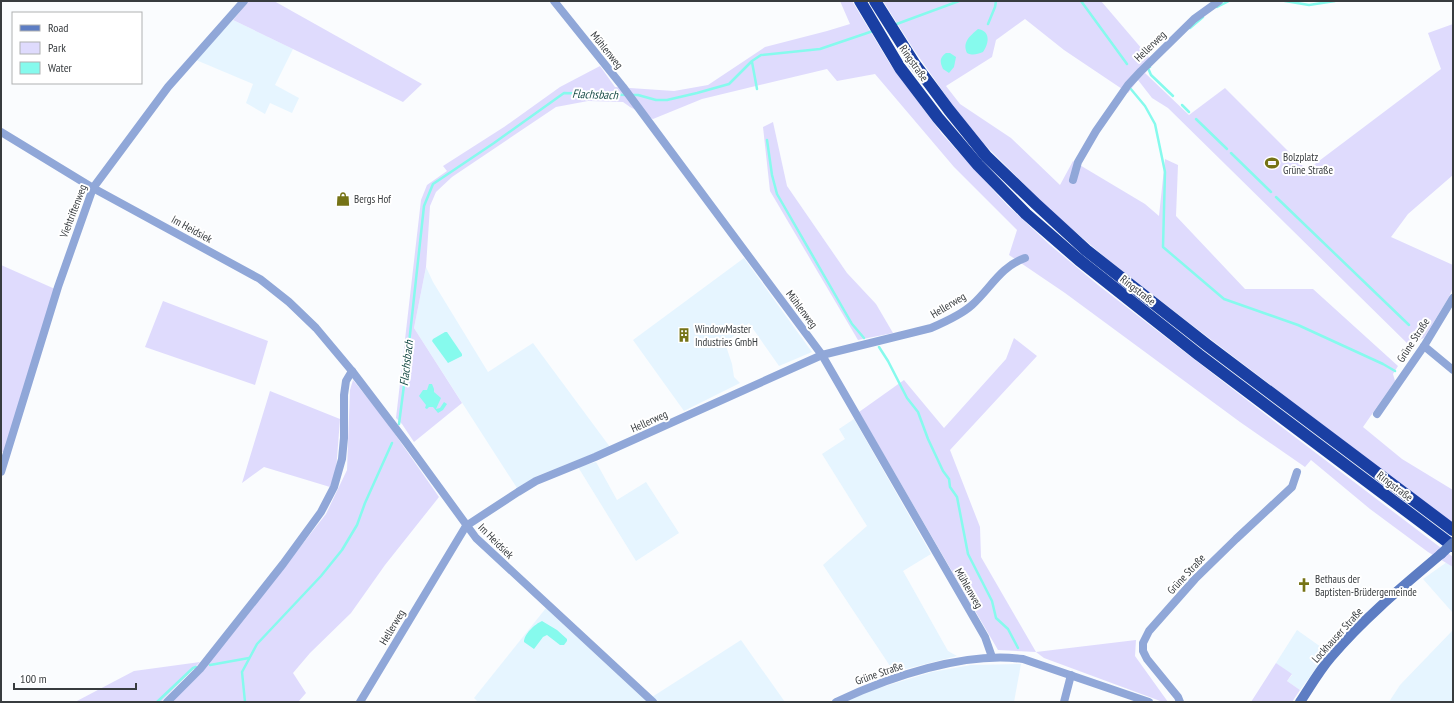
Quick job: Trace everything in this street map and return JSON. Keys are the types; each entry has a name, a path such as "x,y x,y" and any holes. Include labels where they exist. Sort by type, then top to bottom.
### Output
{"highway":[{"name":"Ringstraße","path":"876,3 914,63 986,156 1086,250 1207,345 1453,530"},
{"name":"Ringstraße","path":"862,6 900,68 938,118 978,165 1026,214 1079,260 1199,355 1453,546"}],"street":[{"name":"Viehtriftenweg","path":"1,472 3,456 58,287 93,188 168,87 244,1"},
{"name":"Mühlenweg","path":"554,1 645,116 822,355 985,637 992,657"},
{"name":"Hellerweg","path":"1073,180 1078,162 1092,137 1128,85 1194,18 1219,1"},
{"name":"Im Heidsiek","path":"1,132 93,188 260,279 289,302 316,328 352,371 476,538 653,702"},
{"name":"Hellerweg","path":"360,702 466,526 536,481 595,457 822,355 931,328 944,322 972,305 1006,268 1025,258"},
{"name":"Grüne Straße","path":"1377,414 1424,346 1453,298"},
{"path":"1424,346 1453,370"},
{"path":"167,702 200,669 283,564 321,512 334,487 342,459 344,438 344,395 346,381 352,371"},
{"name":"Grüne Straße","path":"1180,702 1178,697 1147,659 1143,651 1143,643 1149,631 1195,580 1236,539 1292,487 1297,472"},
{"name":"Lockhauser Straße","path":"1300,702 1322,669 1340,647 1398,590 1453,543"},
{"name":"Grüne Straße","path":"836,702 860,691 931,668 949,663 992,657 1023,659 1149,702"},
{"path":"1064,702 1071,675"}],"shaded area":[{"path":"233,20 293,49 275,85 299,98 292,113 270,103 265,114 246,103 253,84 196,60"},
{"path":"744,258 812,352 779,366 749,323 725,343 732,364 734,377 740,383 684,411 633,340"},
{"path":"426,267 433,282 488,372 533,343 610,447 537,476 517,488 414,328"},
{"path":"854,419 931,554 903,571 948,651 957,656 894,672 823,565 867,526 822,454 845,439 839,429"},
{"path":"596,462 617,500 646,482 679,533 636,561 578,467"},
{"path":"1447,562 1453,567 1453,613 1423,579"},
{"path":"546,608 647,702 478,702 474,698"},
{"path":"1297,630 1328,652 1300,690 1287,681 1292,675 1276,663"},
{"path":"1453,630 1453,702 1389,702 1400,685"},
{"path":"741,640 785,702 657,702 652,697"},
{"path":"1021,664 1014,702 845,702 872,690 932,672 971,665"}],"green space":[{"path":"249,1 274,1 422,84 403,102 233,20"},
{"path":"840,1 852,1 890,64 942,134 1007,205 1050,245 1098,285 1453,557 1453,567 1428,552 1370,509 1311,460 1305,467 1240,422 1065,293 1009,255 1017,230 954,167 875,74 837,81 827,69 702,99 653,119 623,102 588,101 556,107 452,177 436,192 430,206 426,267 414,328 462,403 414,442 396,418 421,200 427,185 447,171 443,166 504,127 560,87 600,66 615,87 674,91 708,85 765,47 850,24"},
{"path":"883,1 1101,1 1154,63 1145,73 1189,115 1225,88 1307,170 1441,69 1428,33 1453,24 1453,175 1408,214 1391,237 1453,265 1453,287 1449,297 1424,338 1419,340 1412,348 1168,108 1152,98 1138,80 1128,93 1064,50 1025,19 996,40 992,57 946,86 960,104 1011,138 1060,185 1073,161 1145,204 1159,216 1165,159 1178,165 1176,216 1245,289 1313,289 1398,366 1393,374 1395,381 1363,427 1402,459 1453,490 1453,524 1188,322 1106,258 1051,211 985,145 956,110 914,50"},
{"path":"773,122 787,186 847,273 876,304 893,333 858,340 770,191 763,127"},
{"path":"1,265 55,289 4,452 1,452"},
{"path":"163,301 268,341 255,385 145,347"},
{"path":"1014,338 1037,356 950,450 980,527 981,557 1036,652 998,650 859,412 904,380 944,428 1006,359"},
{"path":"353,380 383,417 439,497 385,565 351,613 310,653 293,673 306,693 298,702 171,702 202,672 326,514 347,470 350,390"},
{"path":"270,391 340,419 336,471 330,487 264,467 242,483"},
{"path":"1136,640 1135,656 1168,702 1163,702 1044,658 1036,652"},
{"path":"200,662 161,702 75,702 134,671"},
{"path":"1276,663 1292,674 1287,681 1300,690 1292,702 1251,702"}],"water":[{"path":"978,29 985,32 987,35 987,45 983,52 969,54 967,53 965,46 966,42"},
{"path":"946,53 950,53 956,57 954,67 949,73 943,69 941,62 941,58"},
{"path":"447,332 462,354 462,356 448,363 432,341"},
{"path":"429,384 432,384 434,392 441,398 436,409 440,408 444,402 447,404 443,410 438,413 433,407 429,407 427,409 425,408 426,405 419,396 423,390 427,390"},
{"path":"542,621 557,630 567,639 564,645 560,645 547,635 543,637 534,649 524,642 524,639 530,630"}],"waterway":[{"name":"Flachsbach","path":"894,25 959,1"},
{"path":"988,24 996,1"},
{"path":"1081,1 1127,64"},
{"path":"1217,7 1229,1"},
{"path":"1285,1 1309,5 1335,1"},
{"path":"1190,28 1203,17"},
{"name":"Flachsbach","path":"632,95 638,95 656,100 667,100 697,93 729,84 752,61 761,55 820,49 873,31"},
{"path":"752,62 757,89"},
{"path":"1150,67 1148,68 1151,75 1173,96"},
{"path":"1130,88 1145,106 1155,124 1165,172 1163,247 1224,299 1298,325 1395,371"},
{"name":"Flachsbach","path":"399,424 424,206 433,184 564,93 627,95"},
{"path":"1182,105 1189,112"},
{"path":"1196,119 1227,149"},
{"path":"767,140 772,175 777,194 852,324 864,338"},
{"path":"1231,153 1271,192"},
{"path":"1276,197 1409,325"},
{"path":"879,347 907,398 918,412 928,439 943,471 949,479 950,487 957,497 968,554 992,601 996,618 1008,629 1018,648"},
{"name":"Flachsbach","path":"245,702 242,672 257,644 321,576 342,550 357,525 365,503 392,443"},
{"path":"210,665 249,658"},
{"path":"157,702 193,668 196,667"}],"place":[{"name":"Bolzplatz Grüne Straße","path":"1272,163"},
{"name":"Bergs Hof","path":"343,199"},
{"name":"WindowMaster Industries GmbH","path":"684,335"},
{"name":"Bethaus der Baptisten-Brüdergemeinde","path":"1304,585"}]}
